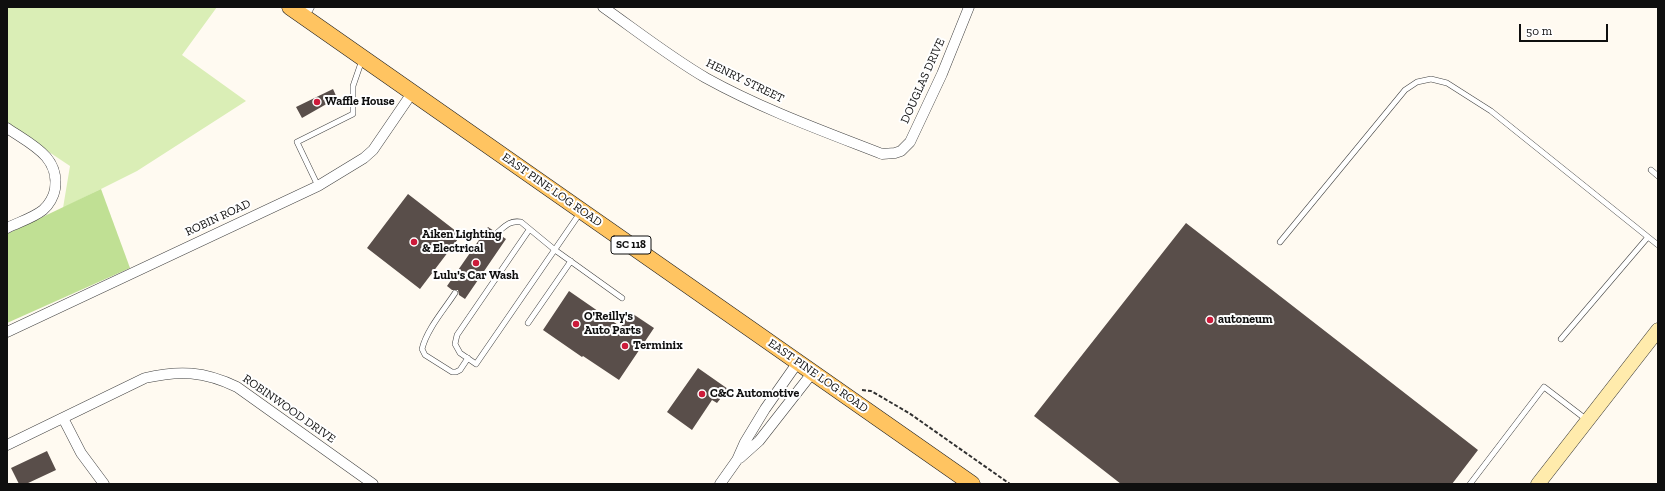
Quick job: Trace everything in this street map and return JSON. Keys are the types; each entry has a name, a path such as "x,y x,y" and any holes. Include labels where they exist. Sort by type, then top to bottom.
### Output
{"main road":[{"name":"EAST PINE LOG ROAD","path":"301,10 362,57 972,484"}],"street":[{"name":"HENRY STREET","path":"603,7 683,64 729,90 832,135 882,154 889,154"},
{"name":"DOUGLAS DRIVE","path":"889,154 901,151 910,142 942,74 969,7"},
{"name":"ROBIN ROAD","path":"7,332 318,186 364,158 373,150 412,92"},
{"path":"7,128 48,157 57,178 55,193 43,210 7,228"},
{"path":"1538,484 1658,330"},
{"path":"720,484 737,460 745,442 761,416 798,362"},
{"name":"ROBINWOOD DRIVE","path":"7,445 145,378 175,372 201,374 213,377 237,387 373,484"},
{"path":"737,460 759,441 813,372"},
{"path":"63,418 81,453 104,484"}],"lane":[{"path":"318,186 296,142 353,114 353,86 362,57"},
{"path":"1280,242 1405,90 1417,82 1431,79 1447,83 1491,111 1658,245"},
{"path":"1651,170 1658,176"},
{"path":"529,230 457,335 455,344 460,352 476,364 582,211"},
{"path":"498,234 506,225 515,221 521,222 555,250 622,298"},
{"path":"1561,338 1648,237"},
{"path":"528,323 571,261"},
{"path":"456,292 431,330 422,349 425,355 452,372 460,370 468,358"},
{"path":"1470,484 1544,387 1587,421"}],"path":[{"path":"856,389 871,391 909,413 1010,484"}],"green space":[{"path":"7,7 217,7 182,55 246,101 137,171 63,208 70,166 7,124"},
{"path":"101,189 130,268 7,323 7,234"}],"building":[{"name":"Waffle House","path":"333,89 337,98 302,118 296,107"},
{"name":"Aiken Lighting & Electrical","path":"408,194 461,235 420,289 367,248"},
{"name":"autoneum","path":"1186,223 1478,450 1452,484 1121,484 1034,416"},
{"name":"Lulu's Car Wash","path":"488,227 494,231 494,236 497,237 500,235 506,239 465,299 459,295 458,290 452,290 447,286"},
{"path":"569,291 621,327 630,312 654,328 619,380 543,330"},
{"name":"C&C Automotive","path":"698,368 728,389 717,403 712,400 692,430 667,412"},
{"path":"47,451 56,470 26,484 19,484 11,468"}],"place":[{"name":"Waffle House","path":"317,102"},
{"name":"Aiken Lighting & Electrical","path":"414,242"},
{"name":"Lulu's Car Wash","path":"476,263"},
{"name":"autoneum","path":"1210,320"},
{"name":"O'Reilly's Auto Parts","path":"576,324"},
{"name":"Terminix","path":"625,346"},
{"name":"C&C Automotive","path":"702,394"}]}
